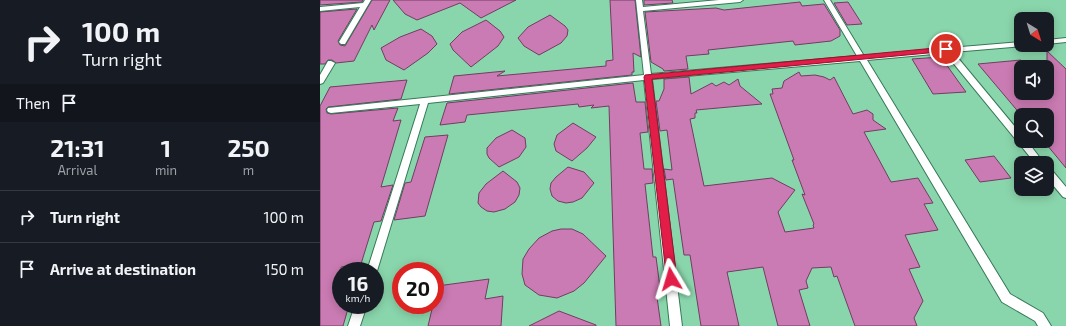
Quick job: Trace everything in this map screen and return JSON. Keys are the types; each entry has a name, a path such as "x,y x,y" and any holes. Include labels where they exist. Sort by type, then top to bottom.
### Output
{"lane":[{"path":"676,326 639,4 740,0"},
{"path":"827,0 1006,298 1039,317 1045,326"},
{"path":"320,9 366,3"},
{"path":"343,42 366,3"},
{"path":"1054,41 1066,40"},
{"path":"332,110 648,77 946,49 1014,44"},
{"path":"946,49 1014,130"},
{"path":"320,81 331,63"},
{"path":"375,262 426,100"},
{"path":"1028,148 1035,156"},
{"path":"1054,179 1066,194"},
{"path":"354,326 358,314"}],"shaded area":[{"path":"320,0 1066,0 1066,326 320,326"}],"building":[{"path":"320,0 363,0 362,2 320,5"},
{"path":"372,0 390,0 374,30 372,25 354,61 336,63 332,60 328,60 325,64 320,64 320,12 357,9 338,41 340,45 345,46"},
{"path":"393,0 516,0 481,18 460,3 417,20 405,14"},
{"path":"610,0 635,0 641,57 633,53 634,72 632,72 632,75 449,94 454,76 505,71 497,76 606,66 606,61 613,60"},
{"path":"644,0 672,0 673,3 644,5"},
{"path":"800,2 802,6 824,4 840,30 840,36 831,41 795,45 793,41 708,50 709,54 686,56 688,69 664,71 651,62 645,12 716,8 724,10"},
{"path":"848,2 862,24 847,25 834,3"},
{"path":"550,15 565,26 568,30 567,36 561,43 539,55 524,46 518,38 528,27"},
{"path":"486,20 500,31 504,37 498,46 471,67 453,50 450,44 462,32"},
{"path":"421,29 432,36 437,44 428,53 404,70 386,60 381,48 400,37"},
{"path":"1048,52 1066,69 1066,168 1049,148 1054,148 1054,108 1015,108 978,64 1014,61 1014,100 1054,100 1054,60 1047,60"},
{"path":"941,57 966,92 933,94 912,59"},
{"path":"799,72 801,76 815,75 830,80 834,77 853,114 867,110 873,114 873,120 886,129 864,132 891,182 918,178 933,203 924,204 938,230 905,235 920,267 909,269 923,301 914,318 917,326 855,326 837,276 834,277 831,267 812,268 806,281 808,288 799,290 810,326 778,326 763,267 727,272 739,326 701,326 690,255 684,255 673,179 666,180 664,169 672,170 667,130 660,131 656,101 659,101 664,89 664,79 689,77 691,94 712,83 716,86 724,82 729,85 738,79 740,86 762,104 696,110 697,113 695,113 695,118 690,119 704,186 772,178 795,190 778,212 785,232 814,228 814,224 802,194 805,195 792,160 794,160 770,94 773,94 772,89 782,88 784,81"},
{"path":"407,80 401,99 328,107 326,109 327,113 331,114 398,108 393,121 401,120 381,187 393,185 381,221 374,222 362,262 332,262 332,314 346,314 343,326 320,326 320,106 330,87"},
{"path":"633,83 636,102 645,102 648,132 640,133 644,169 652,169 653,183 645,184 653,257 656,257 661,295 657,297 661,326 616,326 609,106 591,108 594,105 579,107 578,104 467,115 465,122 440,125 447,103"},
{"path":"573,123 596,137 587,148 572,161 556,151 554,144 557,135"},
{"path":"512,130 525,138 526,147 519,157 499,167 489,158 487,148 496,138"},
{"path":"448,135 425,216 394,220 405,183 411,182 425,137"},
{"path":"994,156 1011,178 980,182 965,160"},
{"path":"568,167 584,172 594,183 582,198 566,203 558,201 552,196 550,189 551,183"},
{"path":"503,171 517,182 520,188 519,195 515,202 505,209 494,212 487,211 478,203 479,193 486,184"},
{"path":"572,229 583,234 606,256 584,283 574,291 557,298 539,295 525,285 522,274 523,259 529,249 539,238 552,231"},
{"path":"489,279 485,299 503,296 501,326 428,326 431,314 444,314 444,285"},
{"path":"559,311 596,325 596,326 529,326"}],"route":[{"path":"671,279 648,77 946,49"}]}
